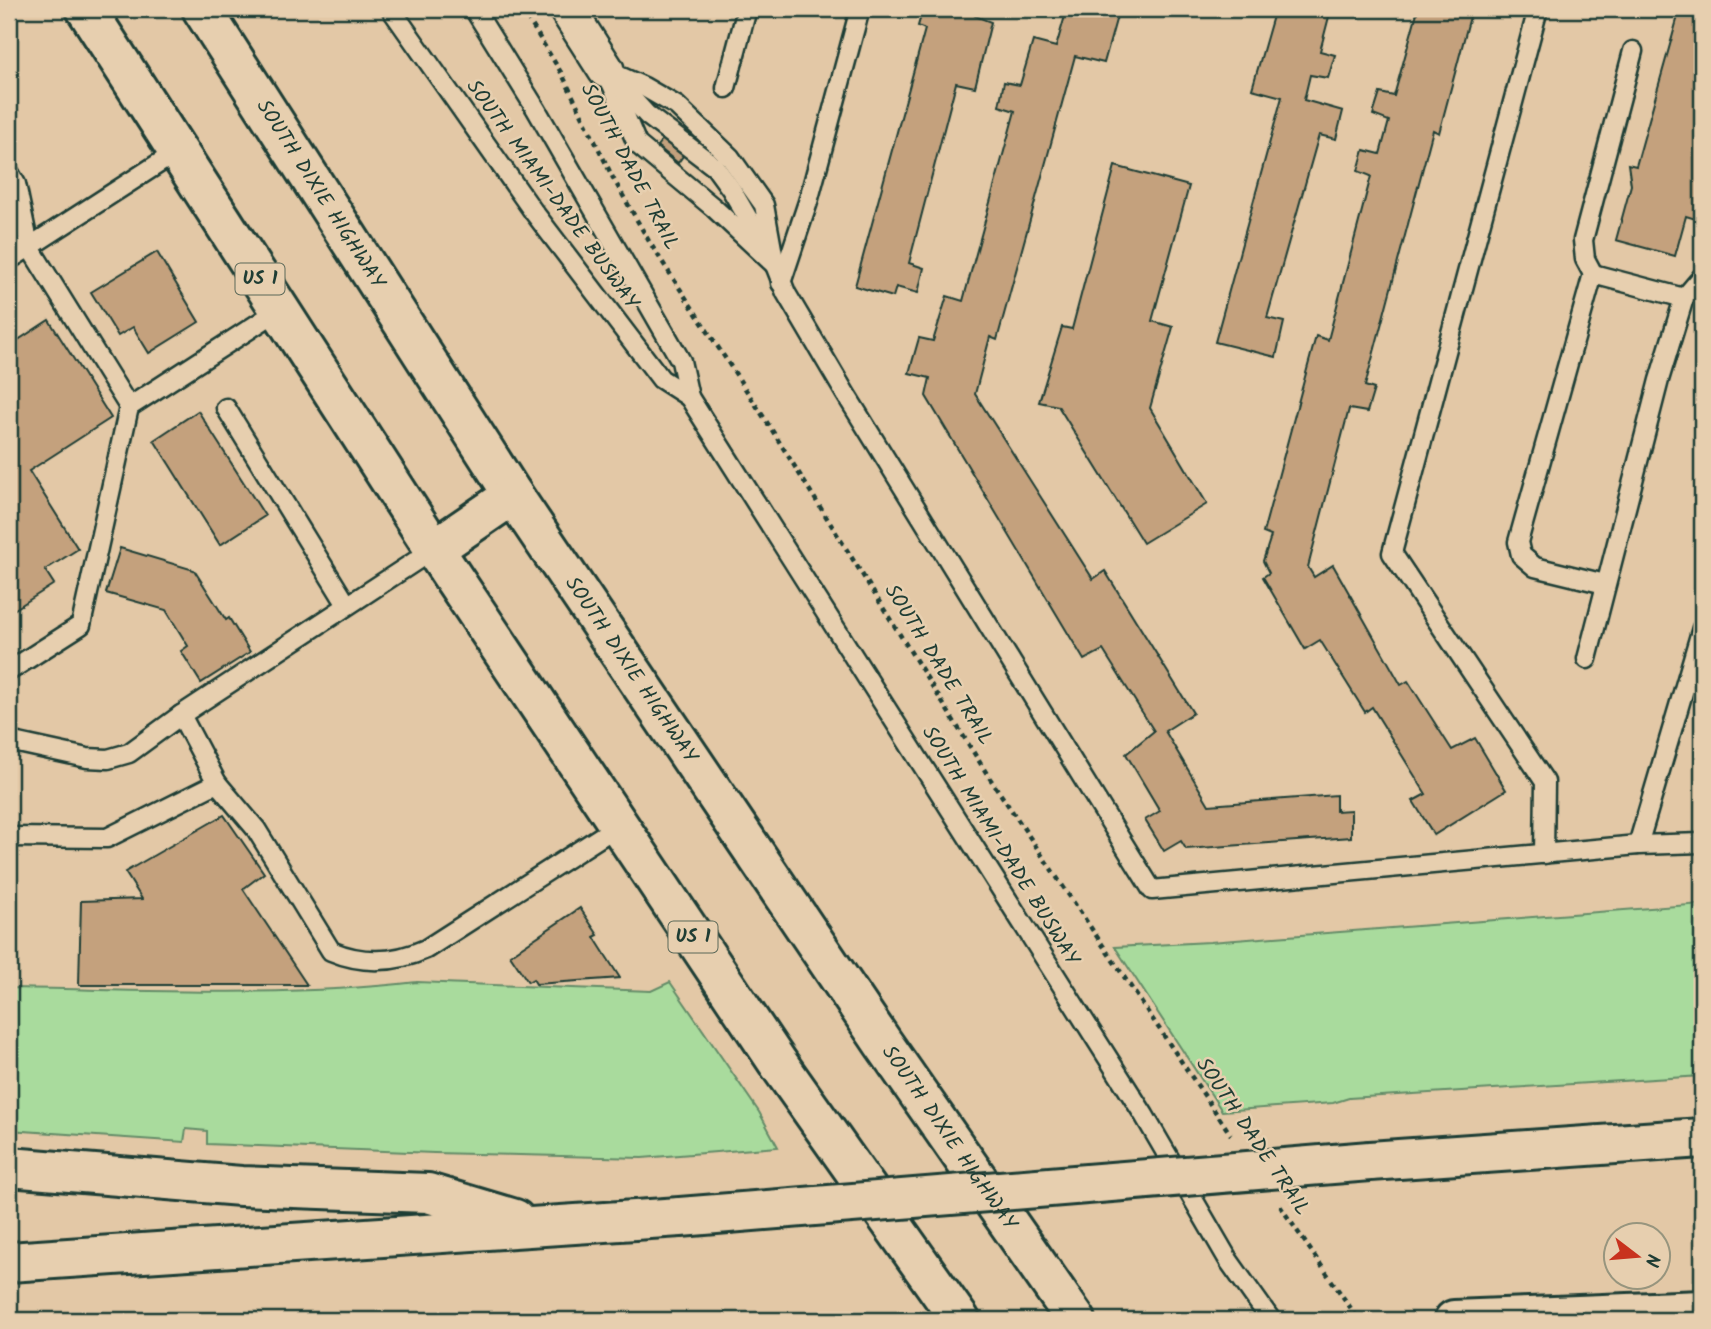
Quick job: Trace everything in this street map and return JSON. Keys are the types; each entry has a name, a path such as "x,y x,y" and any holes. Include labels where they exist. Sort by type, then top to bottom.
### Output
{"highway":[{"name":"US 1","path":"86,9 434,549 778,1063 960,1320"},
{"name":"SOUTH DIXIE HIGHWAY","path":"202,9 513,495 883,1043 1076,1320"},
{"path":"434,549 513,495"},
{"path":"9,1262 680,1217 1370,1161 1702,1138"},
{"path":"9,1167 241,1186 428,1194 540,1227"},
{"path":"1467,1319 1702,1310"}],"street":[{"path":"568,9 606,70"}],"lane":[{"name":"SOUTH MIAMI-DADE BUSWAY","path":"391,9 526,201 653,369 661,379 689,397"},
{"name":"SOUTH MIAMI-DADE BUSWAY","path":"474,9 536,109 681,361 689,397 1144,1115 1229,1261 1271,1320"},
{"path":"726,88 747,9"},
{"path":"781,284 808,202 860,9"},
{"path":"1538,9 1392,553 1545,782 1544,854"},
{"path":"1605,584 1535,567 1521,555 1518,542 1593,274 1585,259 1583,240 1633,51"},
{"path":"606,70 637,144 715,208 775,265"},
{"path":"606,70 647,115 715,167 731,189 775,265"},
{"path":"606,70 645,87 677,106 730,157 764,205 781,284 852,405 1152,890 1638,845 1702,843"},
{"path":"9,260 178,151"},
{"path":"9,671 81,625 129,407 29,246 11,181"},
{"path":"1593,274 1684,298"},
{"path":"1587,659 1659,380 1684,298 1702,278"},
{"path":"129,407 279,310"},
{"path":"226,408 347,605"},
{"path":"9,741 87,758 108,759 129,753 181,715 434,549"},
{"path":"1638,845 1702,628"},
{"path":"181,715 217,783 256,829 331,951 350,959 407,957 426,949 619,825"},
{"path":"9,837 107,838 217,783"}],"path":[{"name":"SOUTH DADE TRAIL","path":"522,9 578,104 613,178 650,243 765,419 989,777 1237,1143"},
{"path":"533,41 540,37"},
{"name":"SOUTH DADE TRAIL","path":"1275,1199 1359,1320"}],"green space":[{"path":"1702,904 1702,1076 1349,1098 1333,1103 1222,1111 1115,947 1210,942"},
{"path":"417,982 651,991 670,982 759,1112 778,1147 642,1158 207,1144 207,1131 186,1129 184,1142 9,1130 9,988 264,991"}],"building":[{"path":"923,9 977,9 975,16 991,22 975,87 956,83 909,263 924,268 918,293 896,287 893,297 855,286 925,29 918,26"},
{"path":"1067,9 1119,9 1104,63 1075,56 997,340 990,337 975,394 1093,579 1105,571 1193,713 1165,731 1209,805 1336,795 1336,811 1351,810 1351,837 1186,849 1181,841 1164,851 1145,820 1160,811 1126,754 1154,731 1103,650 1084,660 926,396 930,378 909,373 919,338 933,341 947,296 963,301 1015,111 999,106 1004,82 1020,85 1033,41 1056,47"},
{"path":"1275,9 1331,9 1320,51 1335,55 1328,78 1310,75 1304,100 1343,111 1336,139 1319,135 1267,318 1284,322 1276,357 1215,342 1282,97 1252,89"},
{"path":"1418,9 1472,9 1439,133 1433,130 1365,386 1374,389 1367,412 1349,409 1308,567 1314,577 1333,565 1401,685 1408,681 1452,750 1475,738 1506,790 1434,835 1413,801 1426,794 1372,707 1365,712 1320,640 1305,649 1263,577 1269,573 1263,561 1271,536 1263,533 1316,336 1328,340 1371,176 1358,171 1364,150 1380,154 1389,121 1373,115 1380,93 1394,96"},
{"path":"1680,9 1702,9 1702,221 1686,216 1675,256 1616,240 1631,185 1628,164 1636,166"},
{"path":"665,136 685,153 678,163 657,146"},
{"path":"1115,166 1189,186 1152,321 1173,327 1150,408 1207,504 1143,543 1058,406 1039,402 1062,327 1072,329"},
{"path":"157,252 199,322 149,353 133,327 118,336 91,292"},
{"path":"49,320 111,418 29,471 78,549 45,570 54,584 9,613 9,346"},
{"path":"198,411 265,516 220,545 154,440"},
{"path":"120,548 194,570 250,652 201,683 181,651 188,646 166,610 106,593"},
{"path":"224,815 264,873 243,889 307,985 79,985 81,901 142,899 125,872"},
{"path":"580,908 598,935 594,937 620,978 536,984 533,979 528,982 510,955"}]}
